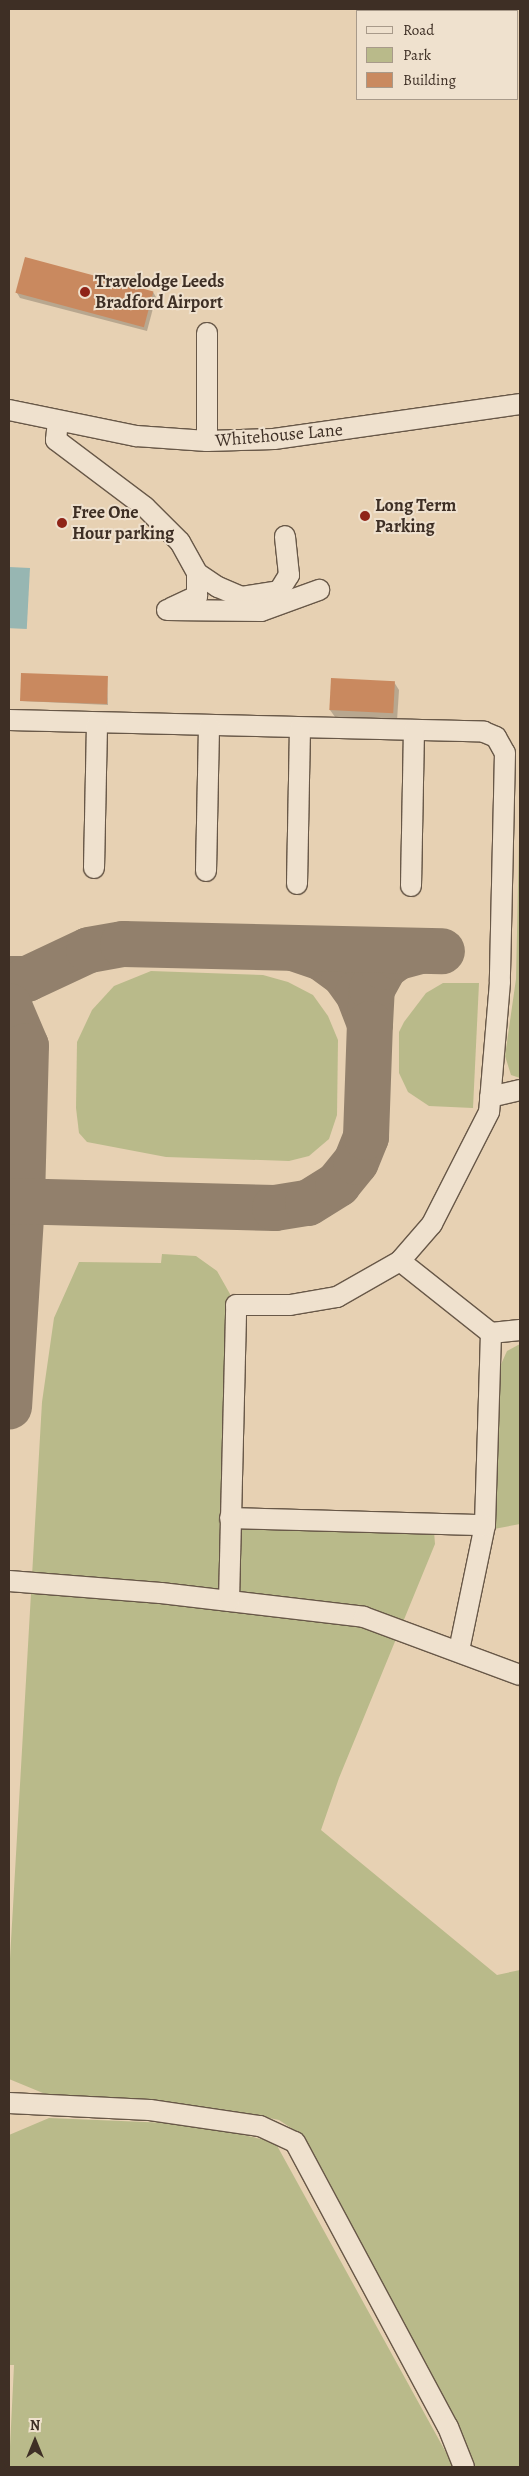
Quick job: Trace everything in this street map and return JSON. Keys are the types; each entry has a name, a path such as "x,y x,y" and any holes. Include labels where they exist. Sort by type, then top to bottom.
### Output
{"street":[{"path":"207,333 207,441"},
{"name":"Whitehouse Lane","path":"9,410 136,436 207,441 274,439 520,404"},
{"path":"58,421 56,440 145,507 180,542 197,572 218,588 242,597 279,592 289,575 285,536"},
{"path":"197,572 197,596 166,610 261,611 319,590"},
{"path":"9,720 484,732 496,737 505,753 500,982 489,1112 432,1224 400,1260 337,1297 290,1305 236,1305 229,1601"},
{"path":"94,868 97,723"},
{"path":"206,871 209,726"},
{"path":"297,884 300,728"},
{"path":"412,886 414,730"},
{"path":"490,1098 520,1090"},
{"path":"400,1260 490,1333 520,1330"},
{"path":"459,1650 485,1525 490,1333"},
{"path":"230,1518 485,1525"},
{"path":"9,1581 229,1601 364,1617 459,1650 520,1675"},
{"path":"9,2103 159,2112 260,2126 295,2142 448,2427 464,2467"}],"green space":[{"path":"520,791 520,1078 511,1075 505,1056 516,979"},
{"path":"151,971 263,975 288,982 313,995 328,1016 338,1040 337,1115 329,1139 309,1156 289,1161 166,1157 87,1142 79,1133 76,1108 77,1042 92,1010 114,986"},
{"path":"443,983 479,983 473,1108 429,1106 408,1092 399,1073 399,1032 404,1022 426,993"},
{"path":"162,1254 196,1256 217,1271 230,1294 223,1524 434,1531 435,1544 339,1778 321,1830 497,1975 520,1970 520,2467 472,2467 451,2414 326,2176 300,2134 279,2120 238,2112 178,2104 55,2098 9,2079 9,1976 42,1402 54,1318 79,1262 161,1263"},
{"path":"520,1344 520,1524 494,1529 498,1371 507,1351"},
{"path":"49,2118 193,2124 275,2142 454,2467 9,2467 14,2365 9,2365 9,2135"}],"water":[{"path":"9,567 30,568 27,629 9,628"}],"building":[{"name":"Travelodge Leeds Bradford Airport","path":"25,257 153,291 144,327 15,293"},
{"path":"21,673 108,676 107,704 20,701"},
{"path":"331,678 395,681 393,713 329,710"}],"taxiway":[{"path":"9,979 27,979 89,950 123,944 442,951"},
{"path":"296,949 322,958 344,974 358,993 370,1024 372,989 384,967 398,957 420,951"},
{"path":"9,1006 26,1046 22,1201 9,1407"},
{"path":"9,1201 275,1208 308,1203 338,1184 356,1162 366,1137 370,1024"}],"place":[{"name":"Travelodge Leeds Bradford Airport","path":"85,292"},
{"name":"Long Term Parking","path":"365,516"},
{"name":"Free One Hour parking","path":"62,523"}]}
